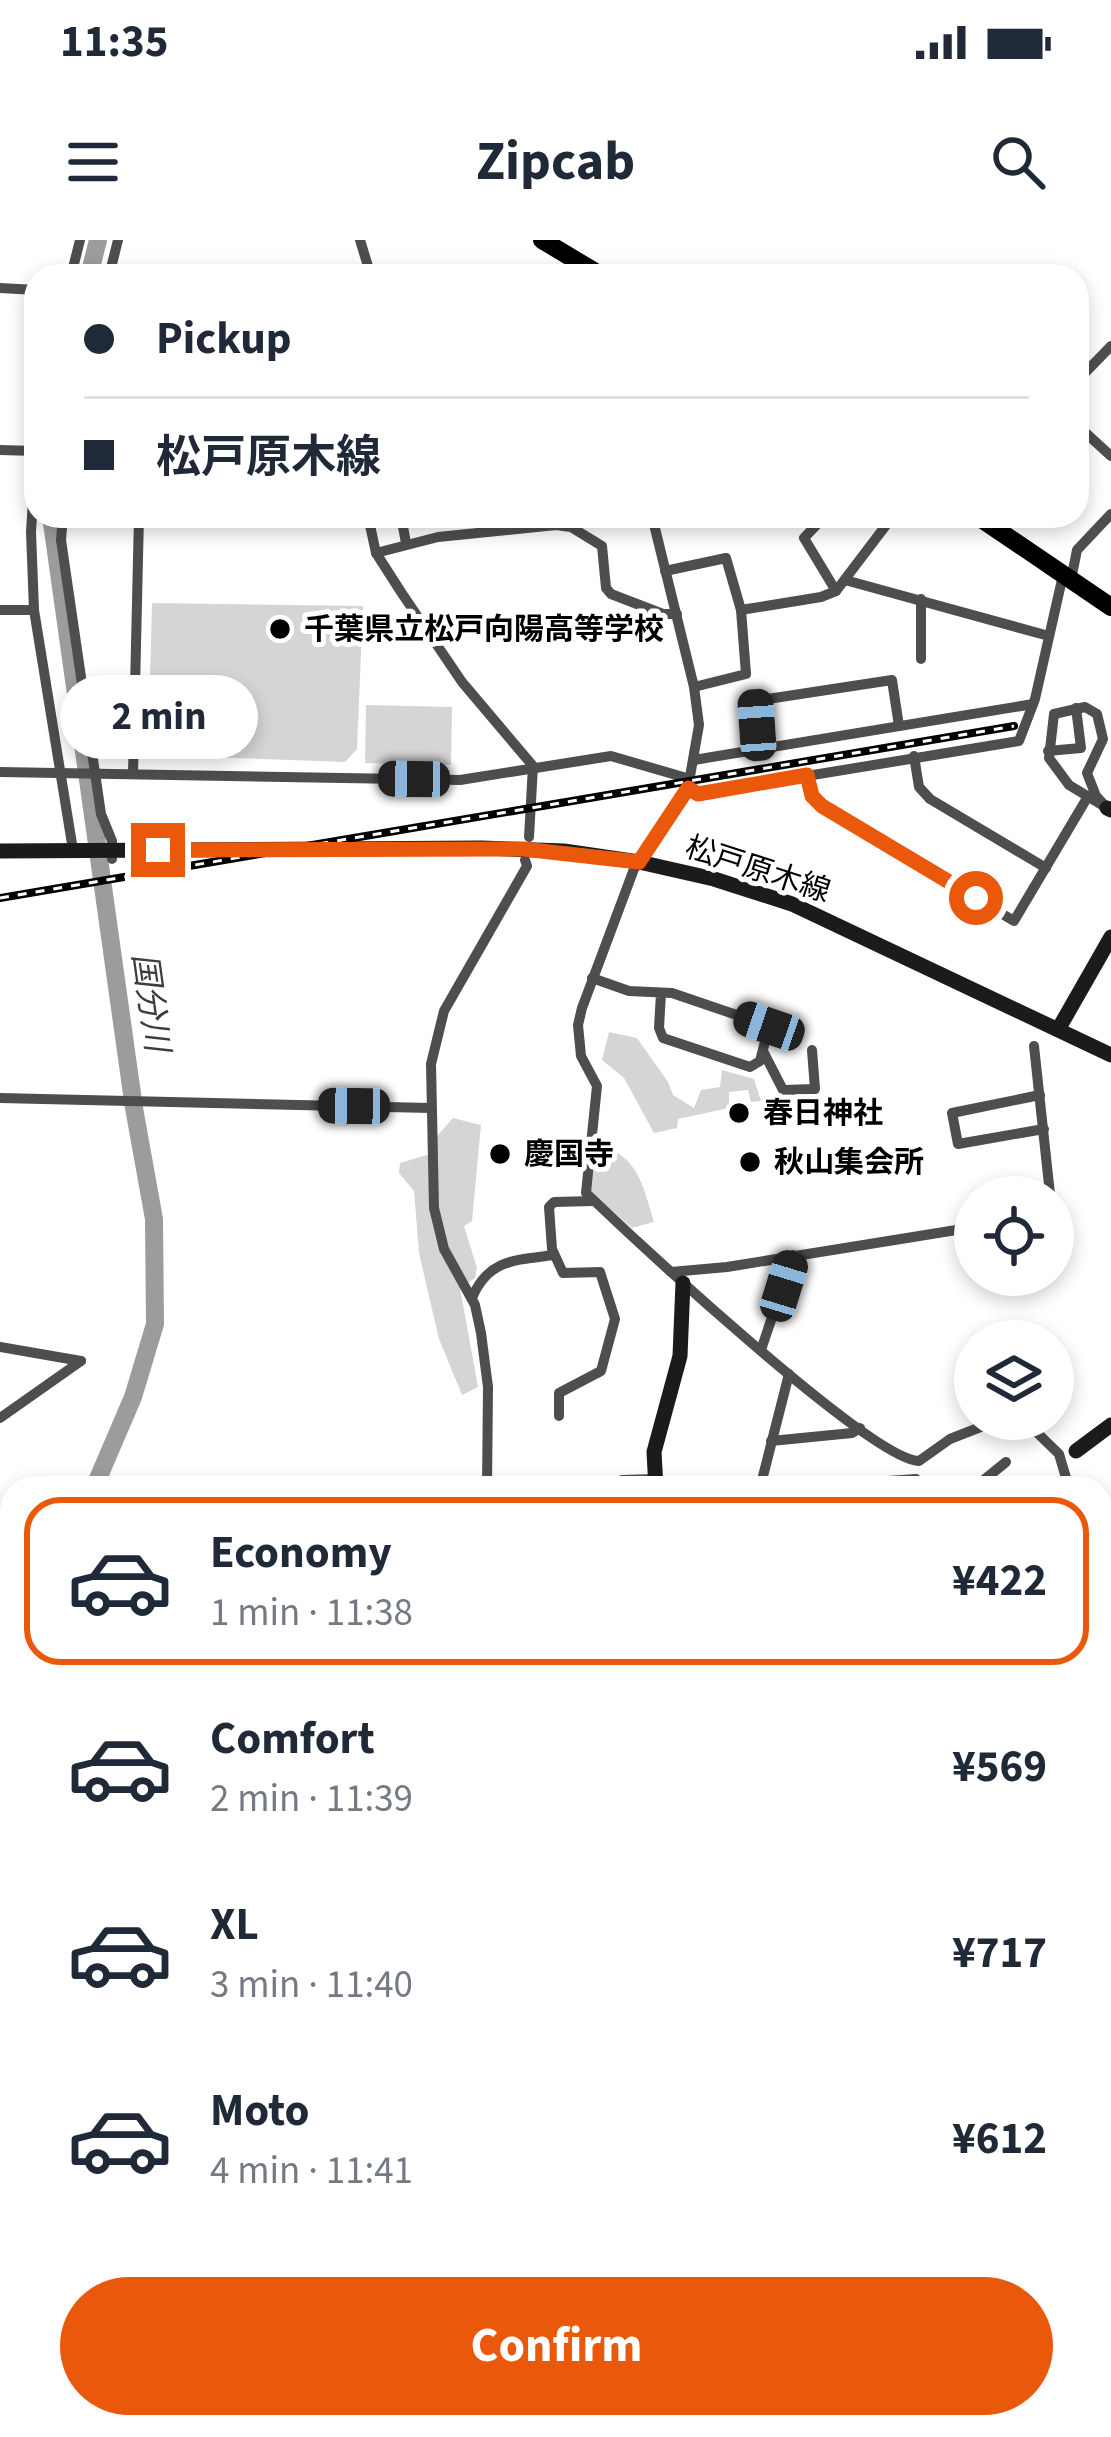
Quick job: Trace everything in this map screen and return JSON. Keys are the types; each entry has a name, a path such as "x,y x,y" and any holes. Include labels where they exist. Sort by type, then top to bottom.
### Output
{"highway":[{"path":"547,241 583,264"},
{"path":"995,528 1111,607"}],"main road":[{"name":"松戸原木線","path":"0,850 112,854 502,848 639,862 792,904 1111,1055"},
{"path":"1058,1028 1111,937"},
{"path":"655,1476 654,1452 680,1356 677,1277"},
{"path":"1071,1458 1111,1425"}],"street":[{"path":"1089,369 1111,346"},
{"path":"0,772 460,780 611,756 689,783 698,794 1019,741 1077,550 1111,514"},
{"path":"31,528 34,610 74,850"},
{"path":"62,528 101,814 112,854"},
{"path":"133,774 139,528"},
{"path":"371,528 376,554 462,682 533,766 529,837"},
{"path":"403,528 406,543"},
{"path":"376,554 406,543 522,528"},
{"path":"574,528 602,545 606,588 611,594 662,614 677,614"},
{"path":"655,528 699,725 689,783 639,862 592,978 578,1034 580,1057 597,1086 586,1193 789,1374 895,1455 919,1461"},
{"path":"814,528 804,538 836,591"},
{"path":"741,610 836,591 882,528"},
{"path":"665,572 725,558 741,610 746,674 694,687"},
{"path":"845,580 1049,636"},
{"path":"921,599 921,659"},
{"path":"0,610 34,610"},
{"path":"758,750 755,701 892,680 899,726"},
{"path":"694,760 1033,704"},
{"path":"1048,751 1082,748 1076,708"},
{"path":"1059,775 1087,769 1102,743 1094,710 1076,708 1054,715 1048,751 1059,775 1109,809"},
{"path":"914,757 919,787 930,799 1046,868"},
{"path":"1087,769 1096,796 1109,809"},
{"path":"807,775 812,796 822,806 1014,921 1087,798"},
{"path":"488,1476 488,1388 472,1298 437,1231 431,1064 441,1018 526,860"},
{"path":"592,978 629,991 671,993 769,1026 760,1061 750,1066 663,1038 661,993"},
{"path":"1034,1046 1048,1176"},
{"path":"764,1051 783,1090 815,1089 812,1050"},
{"path":"1040,1095 952,1113 958,1144 1044,1130"},
{"path":"0,1098 431,1108"},
{"path":"559,1416 559,1394 601,1371 615,1319 599,1272 566,1275 554,1256 549,1207 554,1202 594,1201"},
{"path":"677,1277 954,1230"},
{"path":"472,1298 479,1281 496,1265 554,1256"},
{"path":"761,1350 793,1256"},
{"path":"0,1347 81,1360 0,1418"},
{"path":"763,1476 789,1374"},
{"path":"771,1441 852,1433 860,1428"},
{"path":"916,1476 919,1461 954,1437"},
{"path":"1049,1440 1071,1458 1070,1476"},
{"path":"989,1476 1006,1462"}],"shaded area":[{"path":"152,603 363,606 357,749 345,762 148,755"},
{"path":"366,705 452,707 451,765 365,763"},
{"path":"609,1032 637,1038 673,1095 694,1108 701,1090 720,1087 722,1070 754,1079 761,1101 751,1102 748,1090 729,1092 729,1108 678,1119 677,1128 654,1133 624,1078 602,1060"},
{"path":"453,1118 481,1125 472,1221 464,1226 477,1268 475,1278 460,1288 478,1387 462,1395 439,1339 419,1253 414,1191 399,1173 400,1163 434,1153 437,1136"},
{"path":"597,1145 622,1156 637,1173 654,1222 632,1228 591,1192"}],"waterway":[{"name":"国分川","path":"92,264 98,240"},
{"name":"国分川","path":"53,528 134,1108 154,1219 155,1324 133,1397 99,1476"}],"railway":[{"path":"0,898 1014,726"}],"place":[{"name":"千葉県立松戸向陽高等学校","path":"280,629"},
{"name":"春日神社","path":"739,1113"},
{"name":"慶国寺","path":"500,1154"},
{"name":"秋山集会所","path":"750,1162"}],"route":[{"path":"158,850 523,849 639,862 688,788 698,794 807,775 812,796 822,806 976,898"}]}
